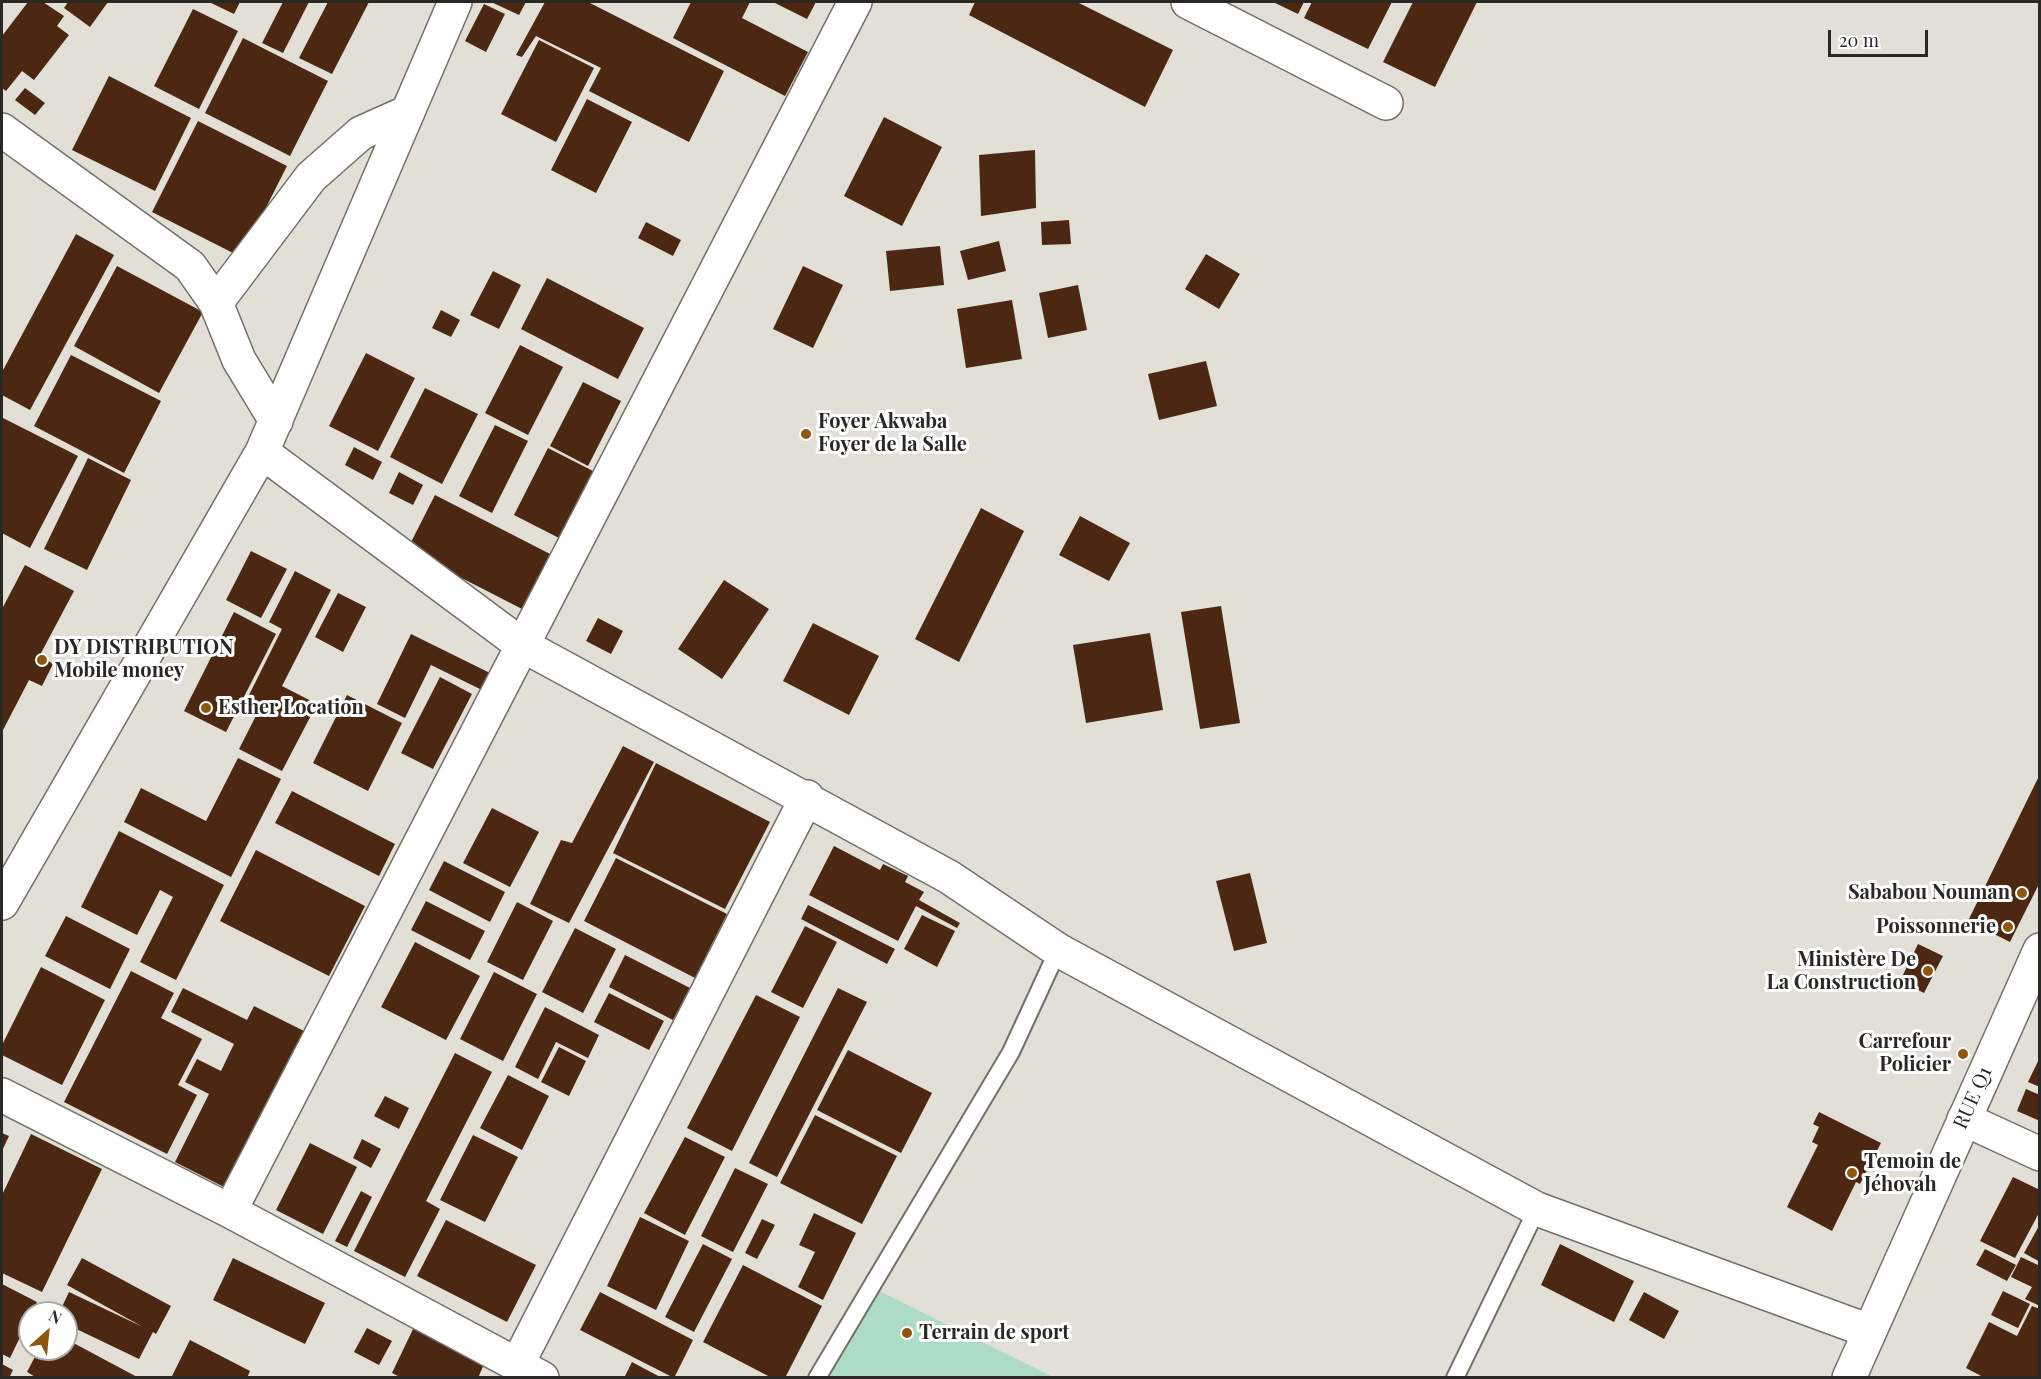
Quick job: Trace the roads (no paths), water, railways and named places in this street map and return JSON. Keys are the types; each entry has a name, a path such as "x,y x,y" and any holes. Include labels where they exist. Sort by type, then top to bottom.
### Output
{"street":[{"path":"2,903 262,452 455,2"},
{"path":"230,1211 855,2"},
{"path":"1188,2 1386,103"},
{"path":"216,303 311,177 361,133 408,112"},
{"path":"2,130 190,266 216,303 239,360 276,422"},
{"path":"262,452 522,645 807,797 949,877 1058,950 1537,1209 1869,1331"},
{"path":"2,1095 230,1211 530,1371 807,797"},
{"name":"RUE Q1","path":"1849,1377 2040,950"},
{"path":"1964,1119 2040,1154"}],"lane":[{"path":"817,1377 1011,1052 1058,950"},
{"path":"1455,1377 1537,1209"}],"place":[{"name":"Foyer Akwaba Foyer de la Salle","path":"806,434"},
{"name":"DY DISTRIBUTION Mobile money","path":"42,660"},
{"name":"Esther Location","path":"206,708"},
{"name":"Sababou Nouman","path":"2022,893"},
{"name":"Poissonnerie","path":"2008,927"},
{"name":"Ministère De La Construction","path":"1928,971"},
{"name":"Carrefour Policier","path":"1963,1054"},
{"name":"Temoin de Jéhovah","path":"1852,1173"},
{"name":"Terrain de sport","path":"907,1333"}]}
